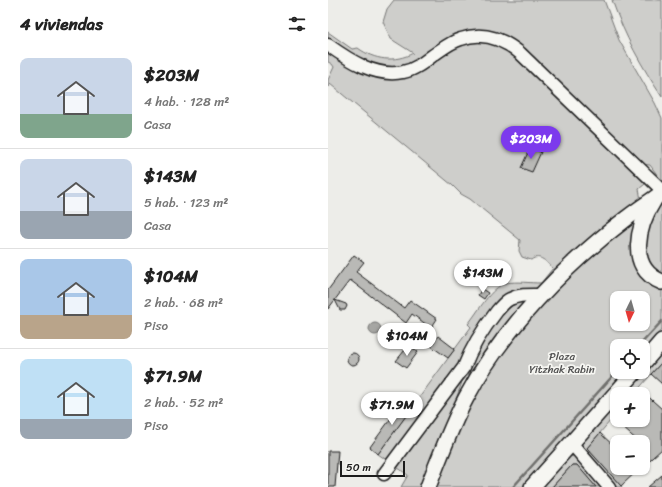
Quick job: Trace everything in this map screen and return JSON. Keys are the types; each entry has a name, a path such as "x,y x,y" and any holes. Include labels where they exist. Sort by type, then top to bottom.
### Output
{"main road":[{"path":"660,194 647,212 643,221 639,241 639,257 647,271 662,282"},
{"path":"428,487 456,419 478,377 512,330 541,295 568,267 628,217 660,194"},
{"path":"650,355 662,341"},
{"path":"532,487 629,379"}],"street":[{"path":"328,44 352,60 366,67 376,71 393,73 414,68 460,39 470,36 498,39 520,53 660,194"},
{"path":"384,474 464,367 469,354 485,325 510,299 518,296 541,295"},
{"path":"572,444 609,487"}],"green space":[{"path":"394,0 604,0 619,40 662,118 662,188 661,189 658,176 650,165 640,164 523,52 484,33 401,70 370,65 328,40 328,32 352,49 358,48 371,55 385,59 399,58 413,53 391,39 383,22 387,9"},
{"path":"612,0 662,0 662,97 634,50 622,26"},
{"path":"472,39 508,47 642,176 645,184 639,189 641,200 525,306 462,382 452,411 419,487 401,487 408,475 378,454 471,327 468,324 485,300 500,285 515,282 541,283 553,268 546,261 540,258 534,258 531,260 522,257 519,251 520,240 470,199 461,194 330,84 328,87 328,80 334,67 328,62 328,47 382,75 448,50"},
{"path":"662,202 662,275 651,266 647,258 646,242 650,224"},
{"name":"Plaza Yitzhak Rabin","path":"640,215 634,237 662,288 662,329 650,343 650,339 610,339 610,379 619,379 612,387 610,387 610,389 545,465 524,487 434,487 466,410 506,347 568,274"},
{"path":"662,350 662,362 650,376 650,364"},
{"path":"637,379 647,379 640,387 630,387"},
{"path":"610,410 610,421 587,448 622,487 615,487 581,447 582,442"},
{"path":"569,457 576,457 603,487 596,487 577,465 572,465 552,487 541,487"}],"shaded area":[{"path":"373,323 377,323 381,329 377,335 373,335 369,331 369,327"}],"building":[{"path":"530,148 541,152 532,172 521,168"},
{"path":"354,255 364,262 356,272 404,308 410,300 437,319 431,328 412,314 406,323 350,280 328,309 328,290"},
{"path":"482,289 488,293 484,299 478,295"},
{"path":"335,300 346,304 347,306 345,310 340,310"},
{"path":"438,336 455,349 448,358 431,346"},
{"path":"409,345 418,352 406,368 396,361"},
{"path":"351,353 355,353 359,359 355,365 351,365 347,361 347,357"},
{"path":"662,362 662,384 651,374"},
{"path":"650,398 662,409 662,449 650,460 650,435 631,435 622,427 650,427"},
{"path":"405,399 414,405 378,454 370,447"},
{"path":"600,433 610,442 610,474 587,448"},
{"path":"328,451 338,451 335,487 328,487"},
{"path":"572,465 577,465 596,487 552,487"},
{"path":"611,475 633,475 621,486"},
{"path":"662,475 662,487 648,487"}],"waterway":[{"path":"645,339 662,321"},
{"path":"513,487 610,379"}]}
